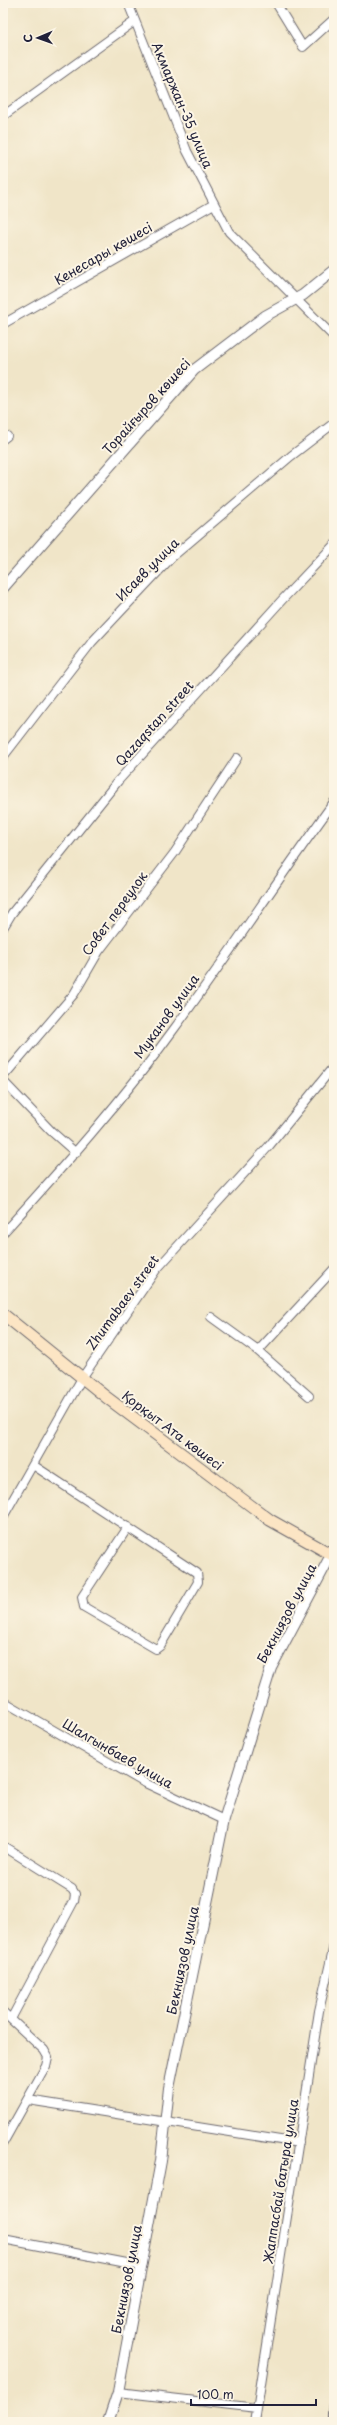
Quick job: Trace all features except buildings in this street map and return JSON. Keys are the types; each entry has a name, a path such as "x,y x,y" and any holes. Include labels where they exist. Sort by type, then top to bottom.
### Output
{"main road":[{"name":"Қорқыт Ата көшесі","path":"3,1314 82,1378 270,1520 333,1554"}],"street":[{"name":"Акмаржан-35 улица","path":"128,3 187,151 229,232 294,299 334,337"},
{"path":"276,3 303,47 334,20"},
{"path":"3,116 135,21"},
{"name":"Кенесары көшесі","path":"3,324 214,204"},
{"name":"Торайғыров көшесі","path":"3,588 194,370 265,316 294,299 334,270"},
{"name":"Исаев улица","path":"3,757 92,642 171,558 291,456 334,423"},
{"name":"Qazaqstan street","path":"3,928 12,913 118,780 334,545"},
{"name":"Совет переулок","path":"3,1077 74,994 99,951 175,852 237,758"},
{"name":"Муканов улица","path":"3,1233 76,1153 174,1030 269,892 334,802"},
{"name":"Zhumabaev street","path":"3,1517 82,1378 156,1270 269,1146 334,1066"},
{"path":"3,1081 50,1131 76,1153"},
{"path":"258,1351 334,1269"},
{"path":"211,1317 258,1351 309,1396"},
{"path":"33,1465 128,1527 197,1573 199,1577 198,1582 160,1646 156,1649 84,1606 82,1602 82,1597 128,1527"},
{"name":"Бекниязов улица","path":"108,2422 118,2392 161,2161 169,2088 224,1820 271,1668 333,1554"},
{"name":"Шалгынбаев улица","path":"3,1701 143,1782 224,1820"},
{"path":"3,1846 72,1889 75,1894 74,1901 11,2019"},
{"name":"Жаппасбай батыра улица","path":"255,2422 319,2011 334,1946"},
{"path":"3,2012 44,2050 48,2057 46,2066 3,2143"},
{"path":"28,2100 165,2123 299,2143"},
{"path":"3,2239 142,2266"},
{"path":"118,2392 257,2408"}],"railway":[{"path":"329,2422 334,2326"}]}
